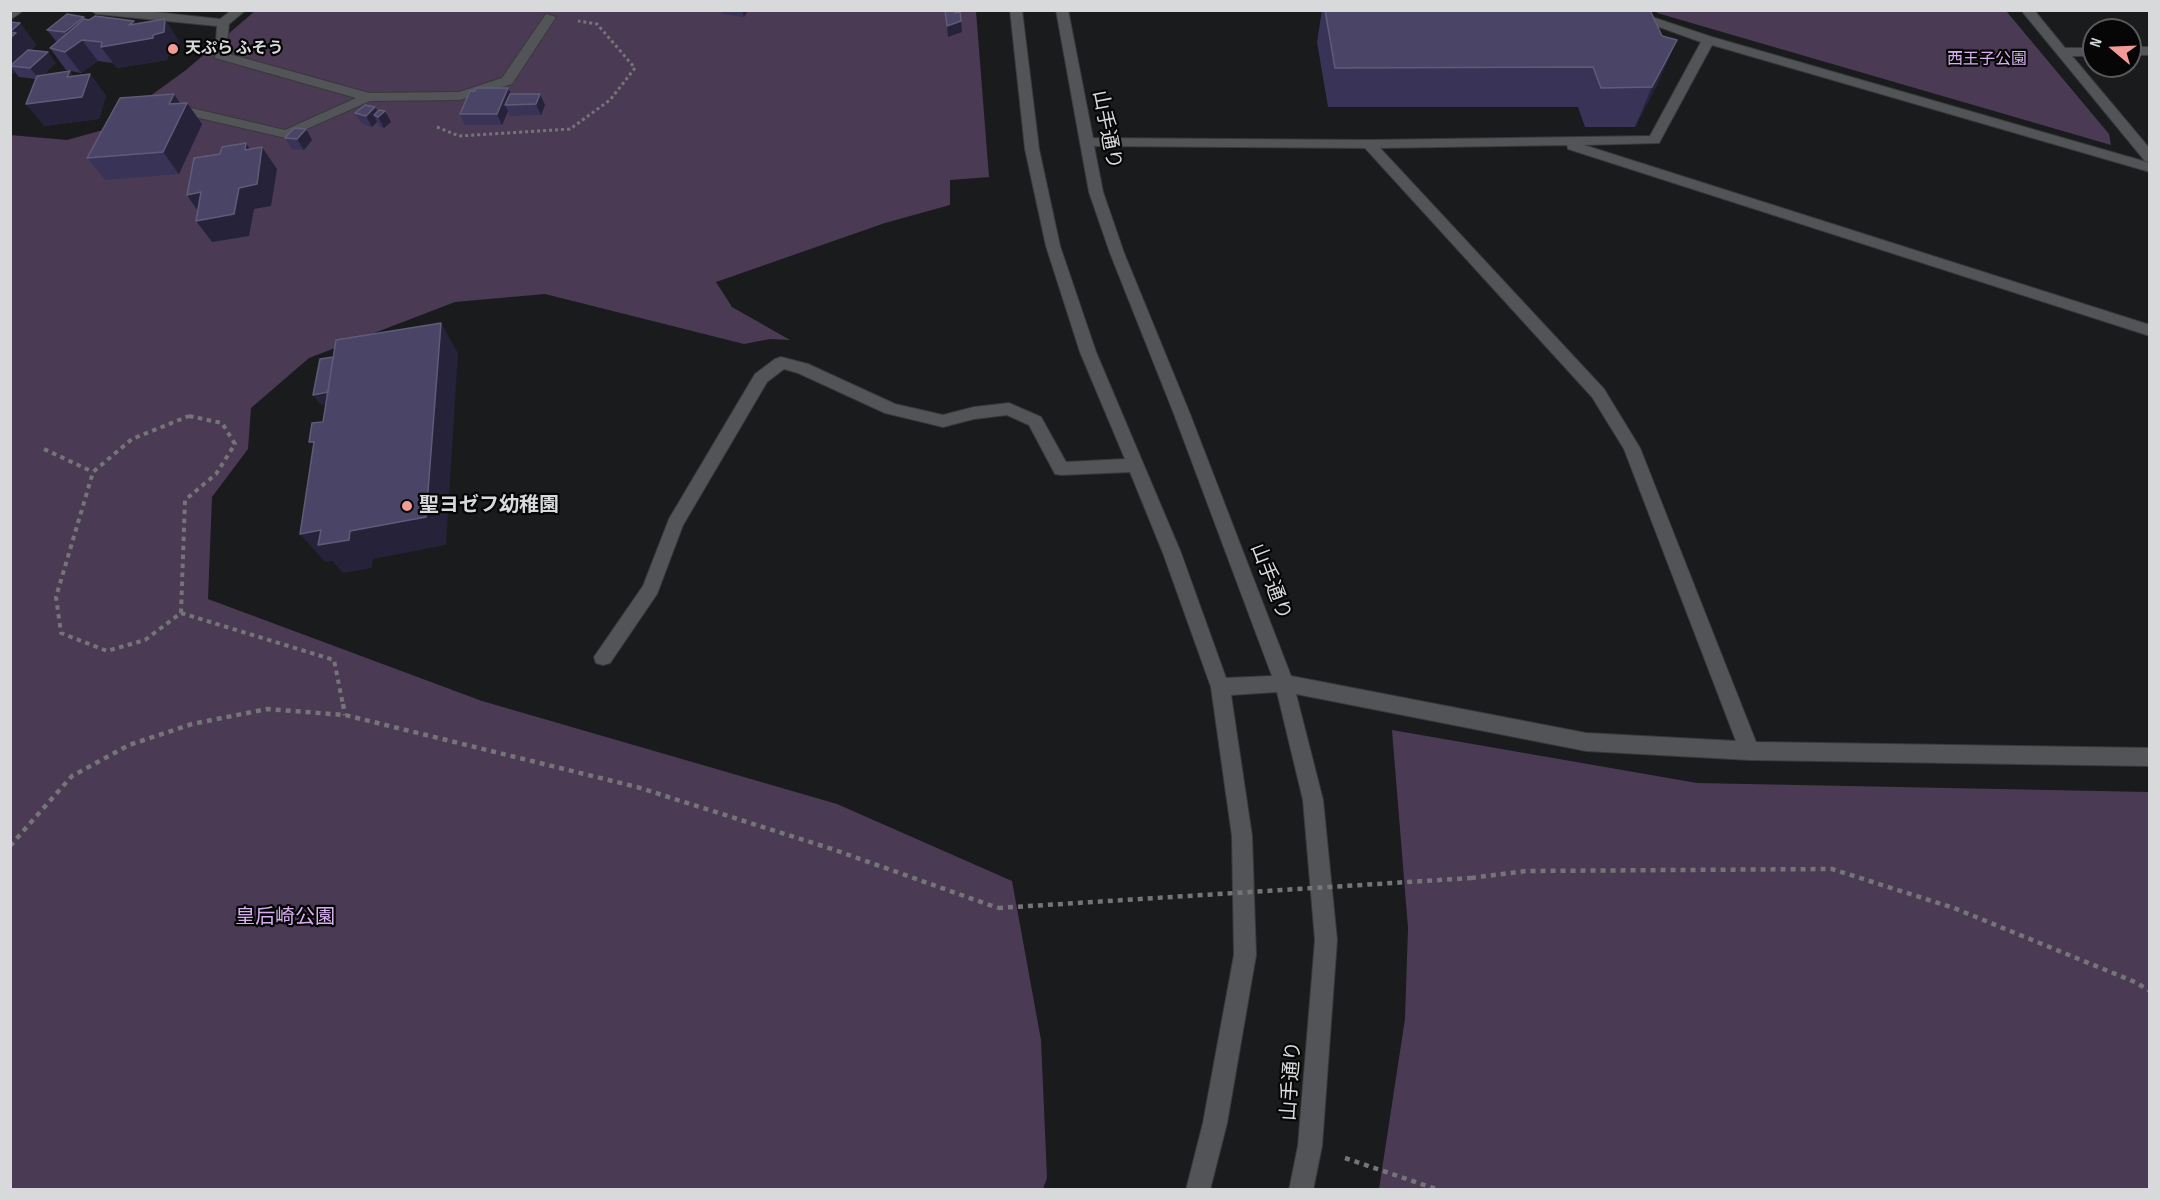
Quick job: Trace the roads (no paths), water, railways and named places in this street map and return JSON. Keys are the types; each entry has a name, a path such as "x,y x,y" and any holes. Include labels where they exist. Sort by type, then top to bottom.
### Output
{"street":[{"path":"10,16 18,10"},
{"path":"96,10 223,23 240,10"},
{"path":"1016,10 1032,150 1053,246 1088,352 1172,553 1220,687 1242,836 1245,955 1215,1123 1197,1190"},
{"name":"山手通り","path":"1062,10 1096,192 1117,253 1182,414 1284,683 1313,800 1326,940 1310,1146 1301,1190"},
{"path":"1618,10 1708,40 2150,168"},
{"path":"2027,10 2150,159"},
{"path":"223,23 219,55 368,97 460,96 507,81 550,17"},
{"path":"1085,142 1369,144 1654,140 1708,40"},
{"path":"2062,52 2082,52"},
{"path":"187,111 286,134 368,97"},
{"path":"1557,141 2150,331"},
{"path":"1369,144 1598,393 1632,448 1750,751"},
{"path":"603,657 651,590 675,524 761,378 781,363 802,368 891,409 943,421 974,413 1009,409 1035,421 1061,469 1137,465"},
{"path":"1220,687 1284,683 1586,742 1750,751 2150,758"}],"place":[{"name":"天ぷら ふそう","path":"173,49"},
{"name":"聖ヨゼフ幼稚園","path":"407,506"}],"park label":[{"name":"西王子公園","path":"1987,60"},
{"name":"皇后崎公園","path":"285,918"}]}
